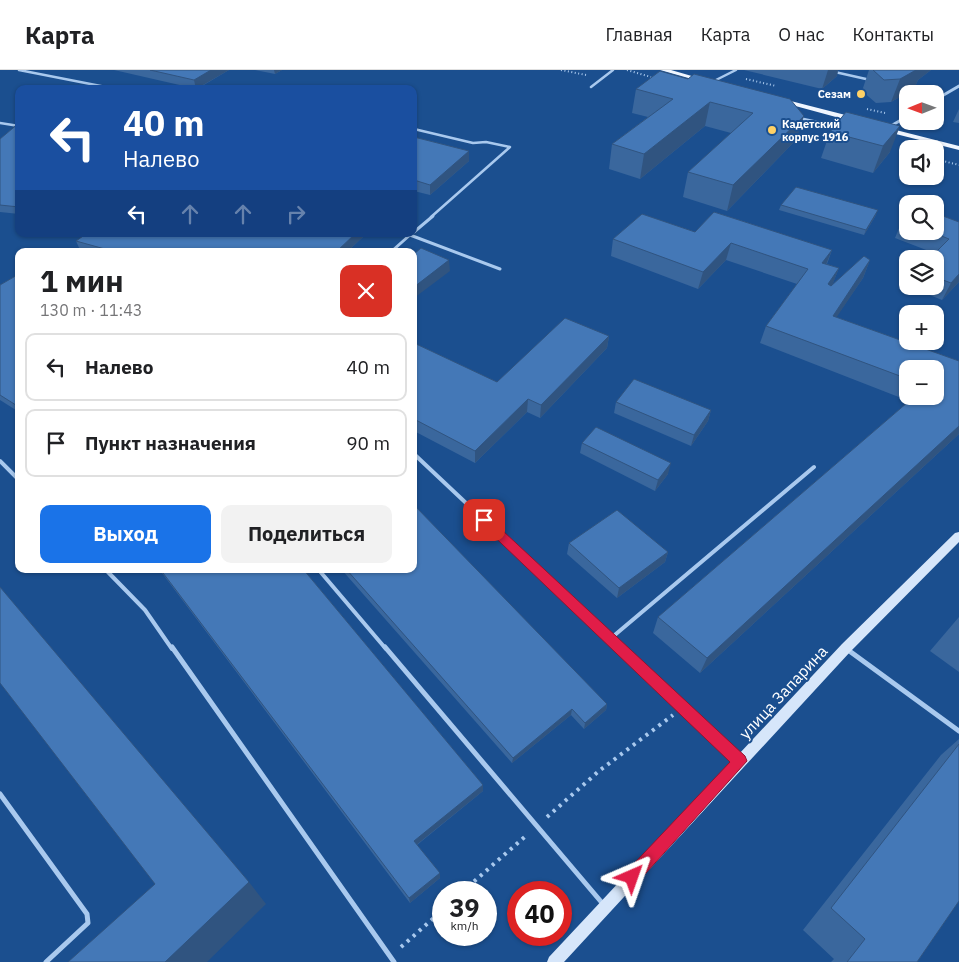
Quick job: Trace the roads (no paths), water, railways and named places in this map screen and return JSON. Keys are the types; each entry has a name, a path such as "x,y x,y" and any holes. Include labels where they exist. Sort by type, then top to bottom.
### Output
{"main road":[{"path":"663,70 720,85"},
{"path":"770,98 868,124"},
{"path":"877,126 959,148"}],"street":[{"path":"944,95 959,86"},
{"path":"886,128 899,121"},
{"name":"улица Запарина","path":"554,962 846,648 956,543"}],"lane":[{"path":"19,70 96,85"},
{"path":"591,87 614,70"},
{"path":"711,83 736,70"},
{"path":"826,70 866,79"},
{"path":"791,117 822,123 849,119"},
{"path":"0,123 15,125"},
{"path":"417,130 473,143 486,142 510,147 417,230"},
{"path":"417,236 500,269"},
{"path":"396,248 408,237"},
{"path":"417,457 740,761"},
{"path":"0,461 15,476"},
{"path":"610,639 814,467"},
{"path":"109,573 145,610 392,960"},
{"path":"321,573 605,906"},
{"path":"846,648 959,731"},
{"path":"0,794 87,914 88,923 46,962"}],"place":[{"name":"Сезам","path":"861,94"},
{"name":"Кадетский корпус 1916","path":"772,130"}]}
